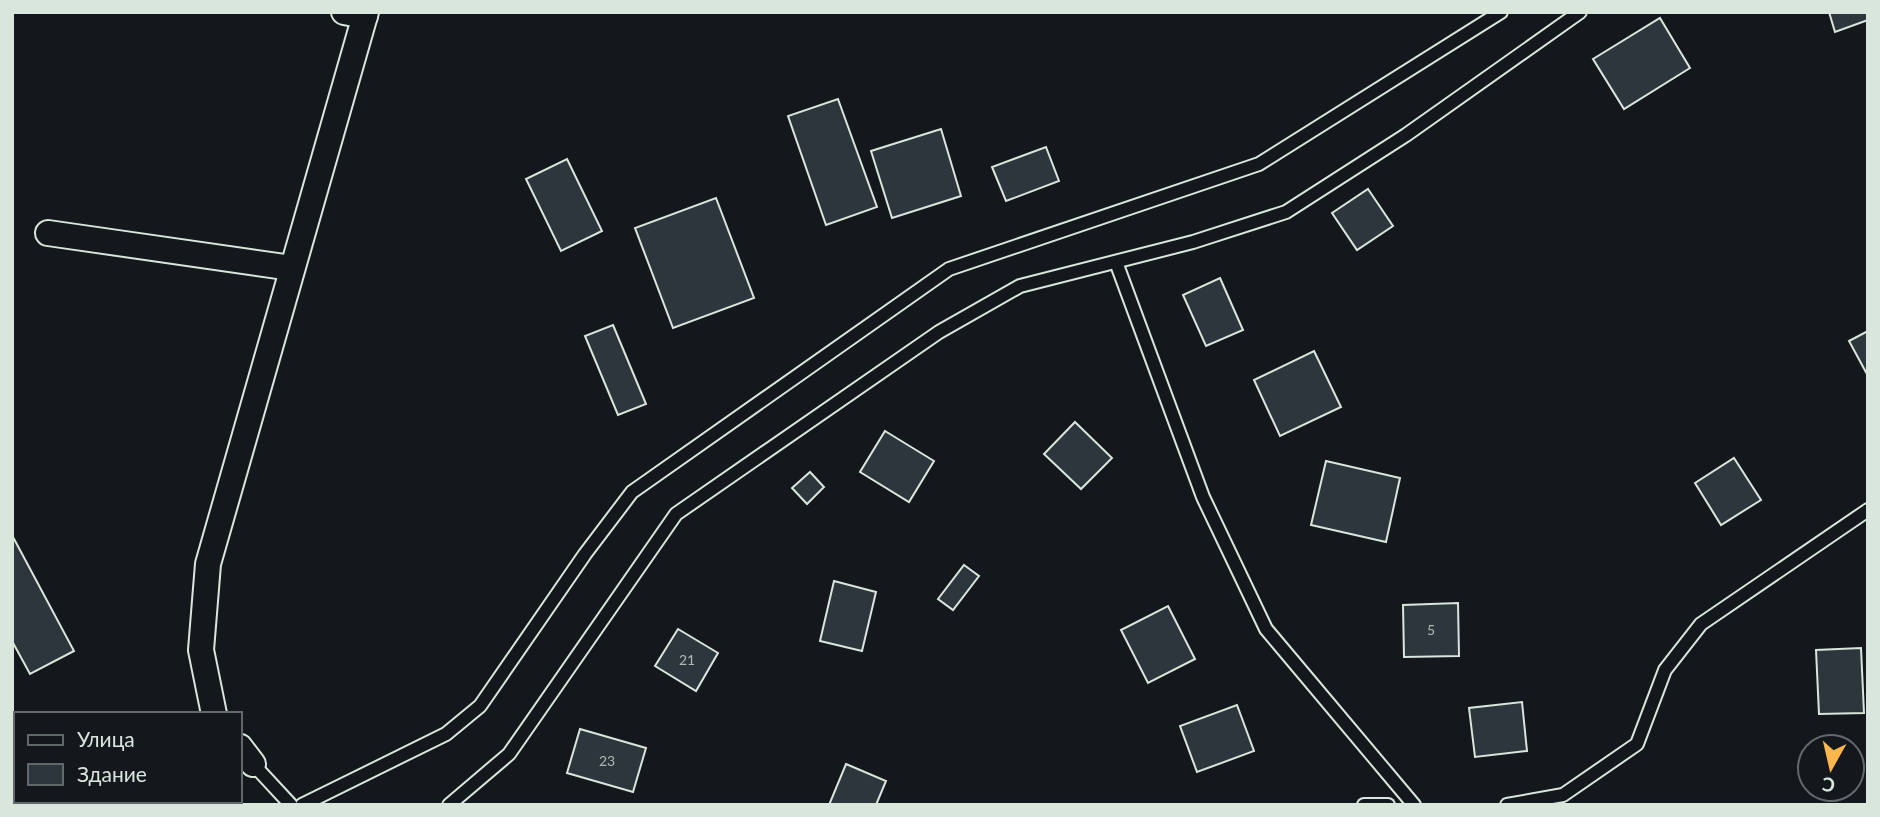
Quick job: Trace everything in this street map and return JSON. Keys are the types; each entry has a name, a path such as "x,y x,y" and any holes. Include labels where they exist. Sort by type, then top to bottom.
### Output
{"street":[{"path":"214,712 201,650 208,564 292,268 358,14"},
{"path":"48,233 292,268"}],"lane":[{"path":"302,805 446,734 480,706 585,554 632,492 949,269 1259,164 1501,12"},
{"path":"449,805 509,754 676,514 939,332 1020,286 1194,242 1286,212 1406,135 1580,12"},
{"path":"1116,262 1203,497 1266,629 1414,805"},
{"path":"1507,805 1563,796 1637,744 1665,670 1701,624 1868,510"},
{"path":"246,756 290,805"},
{"path":"1364,805 1388,805"}],"building":[{"path":"1829,12 1868,12 1868,20 1835,32"},
{"path":"1660,18 1690,68 1624,109 1593,59"},
{"path":"838,99 877,207 826,225 788,116"},
{"path":"941,129 961,196 892,218 871,151"},
{"path":"1046,147 1059,181 1006,201 992,167"},
{"path":"567,159 602,231 561,251 526,179"},
{"path":"1368,189 1393,226 1357,250 1332,213"},
{"path":"716,198 754,298 673,328 635,228"},
{"path":"1220,278 1243,330 1206,346 1183,295"},
{"path":"613,325 646,404 618,415 585,336"},
{"path":"1868,331 1868,376 1849,341"},
{"path":"1314,351 1341,407 1280,436 1254,380"},
{"path":"1075,422 1112,458 1081,489 1044,454"},
{"path":"885,431 934,461 909,502 860,472"},
{"path":"1734,458 1761,500 1721,525 1695,483"},
{"path":"1326,461 1400,478 1386,542 1311,525"},
{"path":"810,472 824,487 807,504 792,488"},
{"path":"13,537 74,651 30,674 12,641"},
{"path":"964,565 979,576 953,610 938,599"},
{"path":"834,581 876,592 862,651 820,641"},
{"path":"1458,603 1459,656 1404,657 1403,605"},
{"path":"1168,606 1195,659 1148,683 1121,630"},
{"path":"678,629 718,653 696,691 655,666"},
{"path":"1861,648 1864,713 1819,714 1816,650"},
{"path":"1522,702 1527,751 1475,757 1469,708"},
{"path":"1237,705 1254,751 1197,772 1180,726"},
{"path":"580,729 646,748 633,792 567,773"},
{"path":"846,764 886,781 876,805 829,805"}]}
